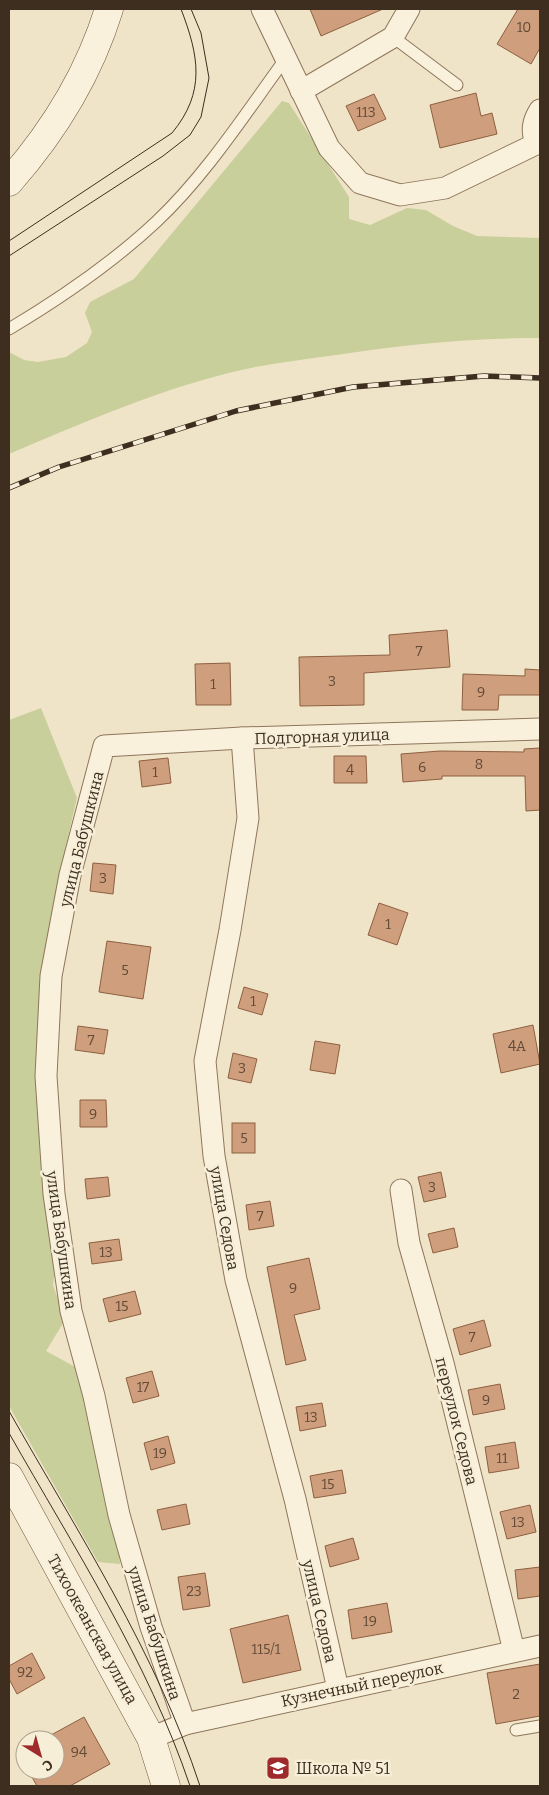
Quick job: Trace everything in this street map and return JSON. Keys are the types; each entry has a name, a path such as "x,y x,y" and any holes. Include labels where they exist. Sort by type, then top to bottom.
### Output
{"main road":[{"path":"9,182 40,145 76,89 90,61 109,9"},
{"name":"Тихоокеанская улица","path":"9,1477 151,1738 166,1786"}],"street":[{"path":"262,9 329,148 360,183 400,195 446,188 538,142 533,135 534,121 540,110"},
{"path":"301,90 393,36 409,9"},
{"name":"Подгорная улица","path":"104,746 242,738 540,729"},
{"name":"улица Седова","path":"242,738 248,818 230,930 205,1061 212,1137 236,1280 295,1499 338,1689"},
{"name":"улица Бабушкина","path":"104,746 70,875 51,976 46,1076 54,1194 71,1311 94,1396 118,1515 151,1627 184,1724"},
{"name":"переулок Седова","path":"401,1190 409,1243 443,1363 514,1651"},
{"name":"Кузнечный переулок","path":"151,1738 184,1724 540,1646"}],"lane":[{"path":"393,36 457,85"},
{"path":"9,329 72,291 156,222 196,178 286,58"},
{"path":"516,1730 540,1726"}],"green space":[{"path":"282,101 289,103 349,197 349,219 370,225 407,208 426,210 453,226 477,236 540,238 540,338 487,339 408,345 248,369 167,391 87,421 9,454 9,352 24,360 38,362 66,357 87,343 92,332 85,313 90,302 134,279"},
{"path":"41,708 77,798 60,871 42,970 57,1257 53,1285 65,1320 46,1351 79,1369 117,1521 120,1564 98,1562 9,1406 9,720"}],"building":[{"path":"310,9 383,9 321,36"},
{"path":"518,9 540,9 540,48 531,64 497,44"},
{"path":"476,93 481,116 492,113 497,134 440,148 430,105"},
{"path":"374,94 386,119 358,131 346,106"},
{"path":"447,630 450,667 364,673 364,705 300,706 299,657 390,655 389,635"},
{"path":"230,663 231,705 196,705 195,664"},
{"path":"525,669 540,670 540,695 499,695 498,710 462,710 463,674 525,676"},
{"path":"540,748 540,810 526,811 525,776 442,776 442,779 403,782 401,754 440,751 524,752 524,749"},
{"path":"334,756 366,756 367,783 334,783"},
{"path":"168,758 171,783 142,787 139,761"},
{"path":"93,863 116,865 113,894 90,891"},
{"path":"379,903 408,913 397,945 368,935"},
{"path":"107,941 151,947 143,999 99,992"},
{"path":"244,987 268,994 262,1015 238,1008"},
{"path":"533,1025 540,1064 501,1073 493,1034"},
{"path":"78,1026 108,1030 104,1054 75,1050"},
{"path":"315,1041 340,1045 335,1074 310,1070"},
{"path":"233,1053 257,1059 251,1083 228,1078"},
{"path":"80,1100 106,1100 107,1127 80,1127"},
{"path":"232,1123 255,1123 255,1153 232,1153"},
{"path":"441,1172 446,1197 424,1202 418,1177"},
{"path":"108,1177 110,1196 87,1199 85,1179"},
{"path":"270,1201 274,1226 249,1230 246,1205"},
{"path":"454,1228 458,1247 433,1253 428,1234"},
{"path":"119,1239 122,1260 92,1264 89,1243"},
{"path":"309,1258 320,1309 294,1315 306,1360 286,1365 267,1267"},
{"path":"135,1291 141,1314 109,1322 103,1299"},
{"path":"484,1320 491,1346 460,1355 453,1329"},
{"path":"152,1371 159,1396 133,1403 126,1378"},
{"path":"500,1384 505,1409 473,1415 468,1390"},
{"path":"322,1403 326,1426 300,1431 296,1407"},
{"path":"168,1436 175,1463 151,1470 144,1443"},
{"path":"515,1442 519,1468 489,1473 485,1447"},
{"path":"342,1470 346,1493 314,1498 310,1476"},
{"path":"186,1504 190,1524 162,1530 157,1510"},
{"path":"530,1505 536,1532 507,1539 500,1512"},
{"path":"353,1538 359,1559 330,1567 325,1546"},
{"path":"540,1567 540,1596 518,1599 515,1570"},
{"path":"205,1573 210,1606 183,1610 178,1577"},
{"path":"387,1603 392,1632 352,1639 348,1610"},
{"path":"288,1615 301,1670 243,1683 230,1629"},
{"path":"32,1653 45,1678 17,1694 9,1679 9,1666"},
{"path":"540,1664 540,1716 496,1724 487,1673"},
{"path":"84,1717 110,1764 70,1786 37,1786 34,1780 65,1780 65,1730 60,1730"}],"tram line":[{"path":"9,241 172,133 183,118 195,88 195,58 192,42 181,9"},
{"path":"9,256 163,156 190,135 201,117 209,78 201,33 191,9"},
{"path":"9,1411 114,1594 138,1641 182,1736 200,1786"},
{"path":"9,1433 84,1562 131,1650 173,1740 190,1786"}],"railway":[{"path":"9,488 59,467 236,411 353,387 484,376 540,378"}],"place":[{"name":"Школа № 51","path":"278,1768"}]}
